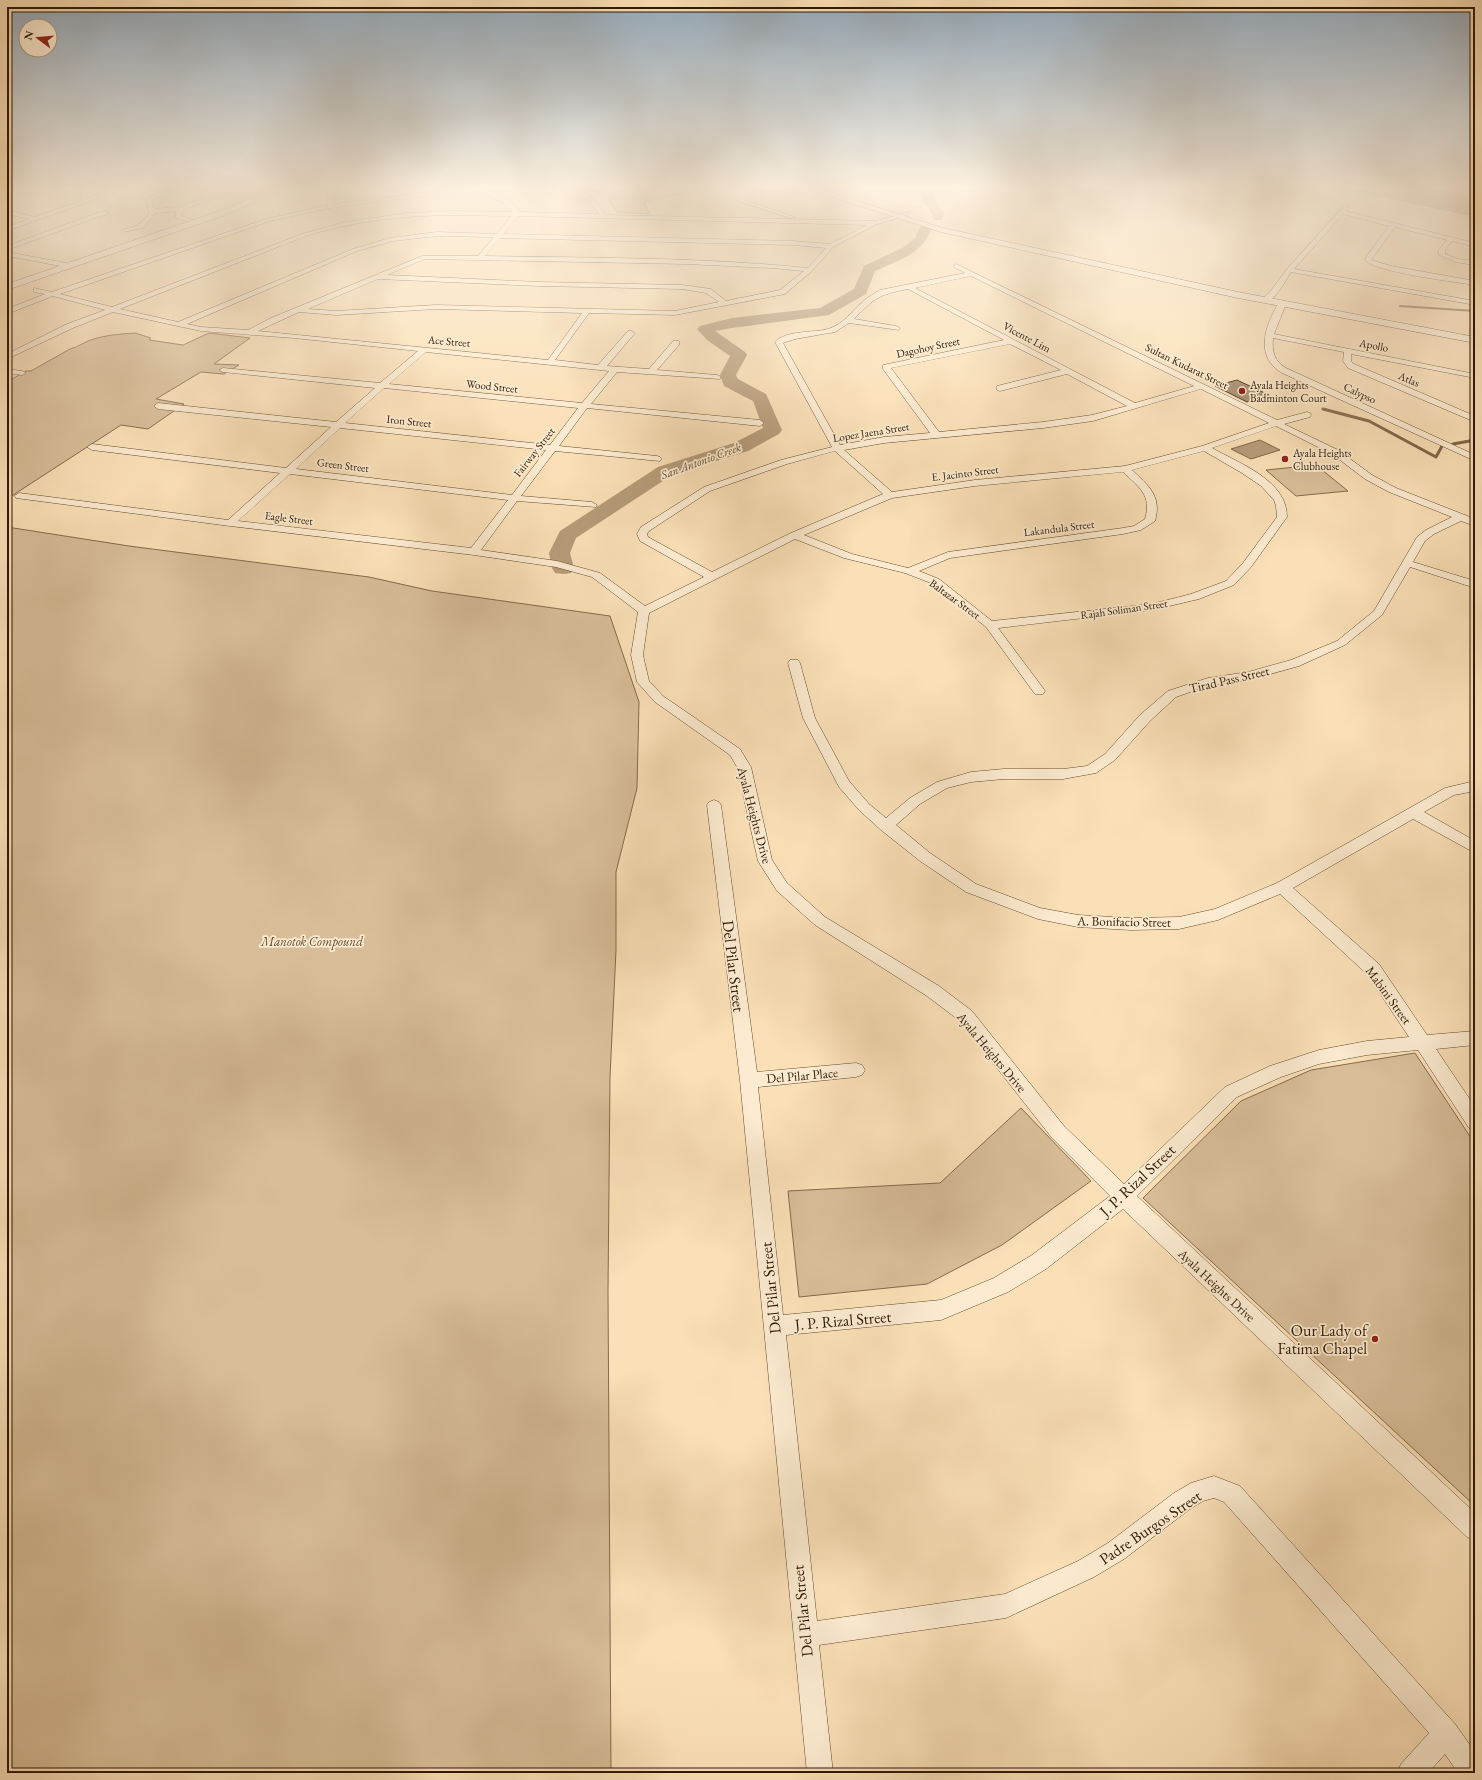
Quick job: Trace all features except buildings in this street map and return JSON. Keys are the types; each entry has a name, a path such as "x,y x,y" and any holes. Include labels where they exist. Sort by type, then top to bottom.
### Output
{"street":[{"path":"7,286 52,270"},
{"path":"7,312 53,294 123,270"},
{"path":"7,357 70,326 110,309 212,270"},
{"path":"179,324 308,270"},
{"path":"249,332 392,270"},
{"path":"298,310 336,313 436,307 586,312 675,313 782,292 810,270"},
{"name":"Sultan Kudarat Street","path":"964,270 1204,386 1335,452 1363,473 1382,484 1475,524"},
{"path":"1134,270 1269,298 1475,333"},
{"path":"1269,298 1289,270"},
{"path":"1289,270 1475,303"},
{"path":"1402,270 1475,283"},
{"path":"890,495 837,448 779,342 784,338 832,330 849,321 870,299 883,292 972,274"},
{"path":"375,277 532,284 682,287 708,290 726,304"},
{"name":"Vicente Lim","path":"909,287 1134,406"},
{"name":"Ace Street","path":"37,290 110,309 179,324 223,331 249,332 615,369 717,377"},
{"path":"1269,298 1282,304 1475,340"},
{"name":"Calypso","path":"1282,304 1272,321 1269,335 1271,360 1285,371 1475,458"},
{"path":"550,362 586,312"},
{"path":"849,321 896,328"},
{"path":"601,367 631,333"},
{"name":"Apollo","path":"1269,335 1475,376"},
{"name":"Dagohoy Street","path":"936,435 886,367 1011,341"},
{"path":"652,371 676,343"},
{"path":"230,524 289,471 336,425 424,350"},
{"name":"Atlas","path":"1348,351 1346,359 1347,363 1351,366 1475,419"},
{"name":"Fairway Street","path":"474,552 513,498 584,406 615,369"},
{"name":"Wood Street","path":"223,370 760,423"},
{"path":"7,371 22,373"},
{"path":"1000,388 1068,371"},
{"name":"Lopez Jaena Street","path":"713,577 644,539 642,534 646,529 707,489 784,462 837,448 884,440 1043,425 1093,418 1204,386"},
{"name":"Iron Street","path":"158,406 657,459"},
{"name":"E. Jacinto Street","path":"644,611 795,534 890,495 974,483 1125,469 1150,464 1205,448 1277,423 1307,415"},
{"name":"Green Street","path":"92,447 513,498 592,505"},
{"name":"Rajah Soliman Street","path":"990,625 1152,607 1195,597 1230,583 1247,565 1282,517 1282,509 1279,500 1262,482 1205,448"},
{"name":"Lakandula Street","path":"909,571 948,555 1137,528 1150,521 1154,511 1152,500 1148,490 1125,469"},
{"name":"Eagle Street","path":"19,496 230,524 474,552 557,564 596,575 644,611"},
{"name":"Tirad Pass Street","path":"886,826 915,801 942,785 949,783 971,777 1004,774 1063,774 1091,770 1110,757 1145,718 1172,694 1208,682 1249,676 1295,663 1341,643 1378,612 1421,539 1430,532 1461,517"},
{"name":"Baltazar Street","path":"795,534 818,545 848,556 909,571 935,582 990,625 1039,691"},
{"path":"1407,563 1475,585"},
{"name":"Ayala Heights Drive","path":"644,611 636,655 643,682 659,699 735,752 744,767 765,861 782,887 820,921 933,990 966,1016 1058,1132 1124,1197 1475,1529"},
{"name":"A. Bonifacio Street","path":"794,663 809,718 844,784 864,807 925,857 971,888 1038,913 1078,921 1131,924 1179,923 1218,914 1282,887 1450,791 1475,786"},
{"name":"Del Pilar Street","path":"714,805 749,1080 820,1773"},
{"path":"1412,812 1475,848"},
{"name":"Mabini Street","path":"1282,887 1373,969 1475,1122"},
{"name":"J. P. Rizal Street","path":"774,1326 941,1310 1001,1285 1038,1262 1124,1197 1139,1180 1231,1092 1276,1071 1319,1057 1367,1048 1475,1038"},
{"name":"Del Pilar Place","path":"749,1080 856,1070"},
{"name":"Padre Burgos Street","path":"805,1635 1006,1606 1086,1569 1116,1551 1182,1501 1199,1492 1214,1487 1232,1494 1446,1733 1474,1773"},
{"path":"1410,1773 1446,1733"}],"green space":[{"path":"135,333 151,338 149,340 183,345 209,333 250,338 214,364 239,365 224,374 201,372 156,399 184,404 148,429 121,425 7,499 7,382 26,371 31,371 70,349 91,340"},
{"path":"1316,465 1348,491 1296,496 1266,470"},
{"name":"Manotok Compound","path":"7,527 129,546 369,577 432,591 610,616 639,702 637,788 616,872 616,950 610,1077 608,1292 611,1773 7,1773"},
{"path":"1415,1053 1475,1144 1475,1506 1143,1198 1241,1101 1311,1070"},
{"path":"1021,1108 1091,1181 1002,1245 927,1284 799,1297 788,1191 940,1183"}],"shaded area":[{"path":"1260,440 1280,450 1251,459 1231,449"}],"waterway":[{"name":"San Antonio Creek","path":"563,568 560,550 567,535 665,471 741,447 773,430 760,398 730,382 728,375 739,355 712,337 705,329 732,323 824,312 861,291 869,270"},
{"path":"1400,306 1475,311"},
{"path":"1323,409 1369,421 1436,457 1442,446"},
{"path":"1453,444 1475,440"}],"place":[{"name":"Ayala Heights Badminton Court","path":"1242,391"},
{"name":"Ayala Heights Clubhouse","path":"1285,459"},
{"name":"Our Lady of Fatima Chapel","path":"1375,1339"}]}
